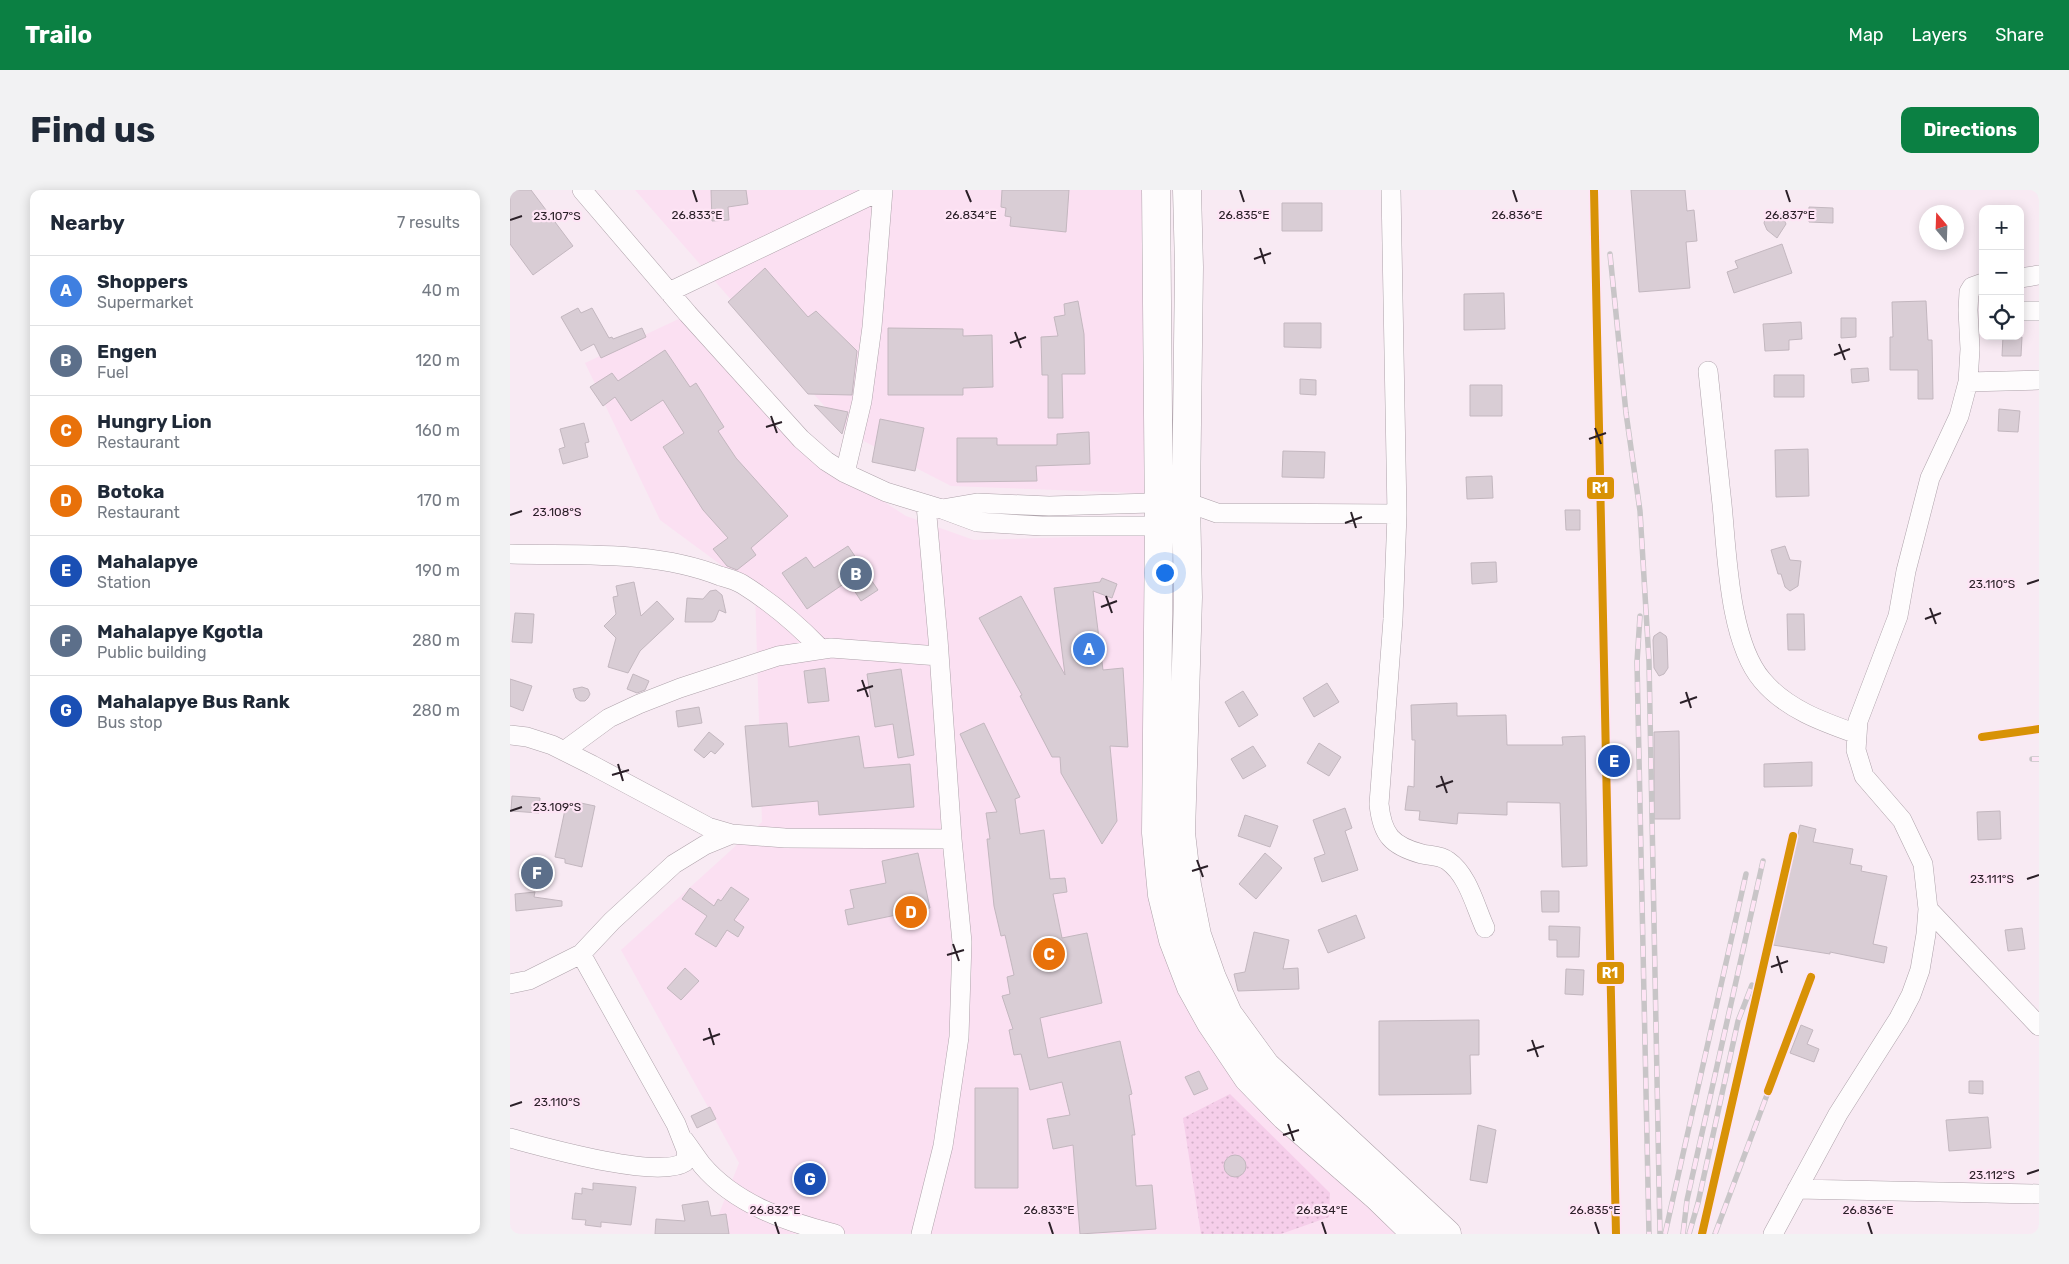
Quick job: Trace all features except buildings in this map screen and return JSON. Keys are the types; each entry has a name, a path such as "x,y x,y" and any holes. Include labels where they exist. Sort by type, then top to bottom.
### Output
{"highway":[{"path":"1156,190 1159,515 1156,833 1162,894 1174,940 1191,987 1211,1023 1248,1078 1285,1116 1378,1197 1416,1234"},
{"path":"1187,190 1189,267 1186,514 1188,597 1181,833 1187,885 1197,935 1212,978 1228,1014 1266,1066 1447,1234"}],"street":[{"path":"582,190 669,292 800,439 826,461 886,492 977,522 1002,525 1217,513 1397,514"},
{"path":"669,292 882,190 872,327 862,401 846,473"},
{"path":"1391,190 1397,514 1393,619 1379,804 1380,816 1386,833 1400,847 1439,856 1448,861 1457,870 1464,880 1485,928"},
{"path":"2024,277 2039,275"},
{"path":"1772,1234 1838,1114 1899,1018 1920,970 1928,909 1923,864 1902,820 1864,776 1856,750 1858,721 1898,616 1906,571 1930,478 1959,416 1968,382 1975,310 1969,292 1979,284"},
{"path":"2024,311 2039,311"},
{"path":"1708,371 1730,584 1738,627 1750,662 1762,680 1781,698 1817,720 1857,734"},
{"path":"1968,382 2039,380"},
{"path":"921,1234 943,1146 959,1037 962,942 952,839 939,656 934,507"},
{"path":"510,554 643,558 669,560 696,566 740,583 774,605 821,649"},
{"path":"564,751 609,718 671,691 778,656 832,648 939,656"},
{"path":"510,735 527,737 564,751 592,764 708,827 732,834 785,838 952,839"},
{"path":"510,984 529,980 581,954 612,921 674,864 705,845 732,834"},
{"path":"1928,909 2039,1026"},
{"path":"581,954 683,1139 703,1166 735,1194 777,1217 798,1225 834,1234"},
{"path":"510,1138 585,1158 660,1168 678,1167 685,1162 687,1152 683,1139"},
{"path":"1797,1189 2039,1194"}],"shaded area":[{"path":"635,190 1150,190 1165,494 951,486 848,433"},
{"path":"685,316 818,459 906,516 974,540 1171,534 1173,809 1200,988 1422,1234 711,1234 739,1163 621,950 762,822 755,590 660,520 585,363"},
{"path":"1230,1094 1330,1193 1329,1217 1281,1234 1201,1234 1183,1118"}],"railway":[{"path":"1610,254 1626,413 1640,511 1649,661 1660,1234"},
{"path":"1640,616 1637,662 1649,1234"},
{"path":"1982,737 2039,729"},
{"path":"2032,759 2039,759"},
{"path":"1702,1234 1793,836"},
{"path":"1683,1234 1687,1200 1763,861"},
{"path":"1665,1234 1746,874"},
{"path":"1715,1234 1811,977"},
{"path":"1689,1234 1698,1203 1738,1021 1752,985"}],"transit line":[{"name":"R1","path":"1594,190 1616,1234"},
{"name":"R1","path":"1982,737 2039,729"},
{"name":"R1","path":"1702,1234 1793,836"},
{"name":"R1","path":"1768,1091 1811,977"}],"place":[{"name":"Engen","path":"856,574"},
{"name":"Shoppers","path":"1089,649"},
{"name":"Mahalapye","path":"1614,761"},
{"name":"Mahalapye Kgotla","path":"537,873"},
{"name":"Botoka","path":"911,912"},
{"name":"Hungry Lion","path":"1049,954"},
{"name":"Mahalapye Bus Rank","path":"810,1179"}]}
